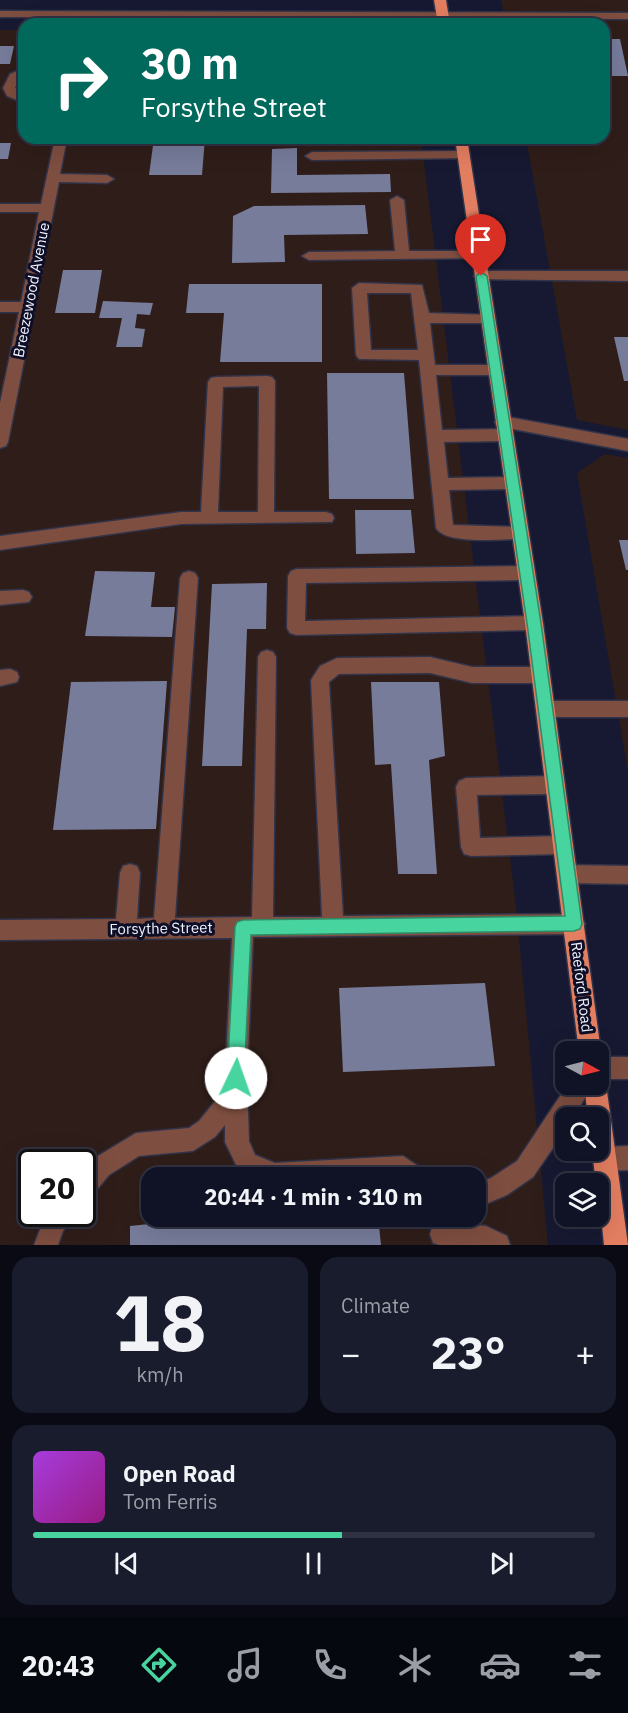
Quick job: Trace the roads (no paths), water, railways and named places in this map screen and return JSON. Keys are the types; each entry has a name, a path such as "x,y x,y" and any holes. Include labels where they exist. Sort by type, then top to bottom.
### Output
{"main road":[{"path":"440,0 443,18"},
{"name":"Raeford Road","path":"461,144 534,623 589,1041"},
{"path":"598,1095 616,1159 616,1245"}],"street":[{"path":"86,18 89,0"},
{"path":"137,14 140,0"},
{"path":"265,0 265,14"},
{"path":"340,0 340,14"},
{"path":"0,14 69,18"},
{"path":"96,18 137,14 340,14 422,18"},
{"path":"505,18 628,16"},
{"path":"18,75 14,77 9,88 11,93 18,96"},
{"name":"Breezewood Avenue","path":"0,442 60,144"},
{"path":"382,144 383,155"},
{"path":"312,156 463,155"},
{"path":"53,178 107,179"},
{"path":"397,200 402,255"},
{"path":"0,208 47,208"},
{"path":"309,256 478,255"},
{"path":"481,276 628,276"},
{"path":"495,370 426,362 364,356 359,288 417,288 422,318 426,362 445,528 452,532 520,533"},
{"path":"0,307 27,307"},
{"path":"422,318 488,318"},
{"path":"209,518 216,382 267,381 266,518"},
{"path":"435,436 504,428 628,445"},
{"path":"440,484 512,483"},
{"path":"0,543 181,518 326,518"},
{"path":"526,573 297,576 296,628 534,623"},
{"path":"164,928 189,578"},
{"path":"0,598 23,597"},
{"path":"256,1167 247,1163 237,1142 236,1078 252,927 267,657"},
{"path":"333,927 320,680 327,671 337,666 430,665 472,675 540,675"},
{"path":"545,709 628,709"},
{"path":"555,785 466,787 471,847 563,845"},
{"path":"126,929 130,873"},
{"path":"567,874 628,875"},
{"name":"Forsythe Street","path":"0,930 574,924"},
{"path":"609,1068 628,1068"},
{"path":"96,1173 101,1167 136,1145 193,1139 207,1129 224,1108 236,1078"},
{"path":"486,1192 499,1187 525,1169 575,1095"},
{"path":"46,1245 53,1227"},
{"path":"442,1232 486,1238 498,1245"}]}
